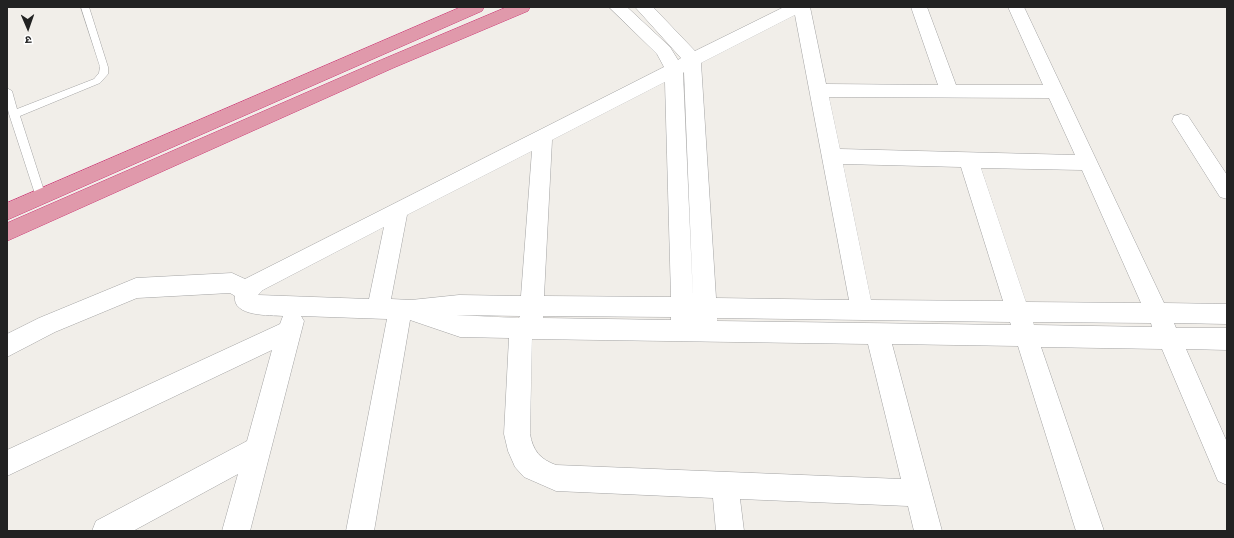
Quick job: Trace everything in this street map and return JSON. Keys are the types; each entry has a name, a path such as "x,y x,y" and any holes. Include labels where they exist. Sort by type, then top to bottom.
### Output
{"highway":[{"path":"7,212 476,7"},
{"path":"7,232 387,64 522,7"}],"street":[{"path":"617,7 664,51 674,70 683,319"},
{"path":"643,7 692,59 706,319"},
{"path":"797,7 692,59 674,70 255,283 247,291 246,299 252,304 397,310 460,327 528,320 706,319 862,310 1227,314"},
{"path":"802,7 862,310"},
{"path":"919,7 949,91"},
{"path":"1016,7 1169,338 1227,472"},
{"path":"818,90 1055,92"},
{"path":"1181,121 1227,191"},
{"path":"543,136 518,434 519,448 525,461 538,473 556,478 918,493"},
{"path":"831,156 1087,163"},
{"path":"968,160 1090,531"},
{"path":"360,531 397,310 398,210"},
{"path":"7,346 47,325 136,288 232,283 247,291"},
{"path":"236,531 296,306"},
{"path":"706,319 877,333 1227,339"},
{"path":"7,463 289,331"},
{"path":"877,333 928,531"},
{"path":"106,531 258,449"},
{"path":"725,485 730,531"}],"lane":[{"path":"14,114 97,81 103,74 104,67 85,7"},
{"path":"7,91 41,197"}]}
